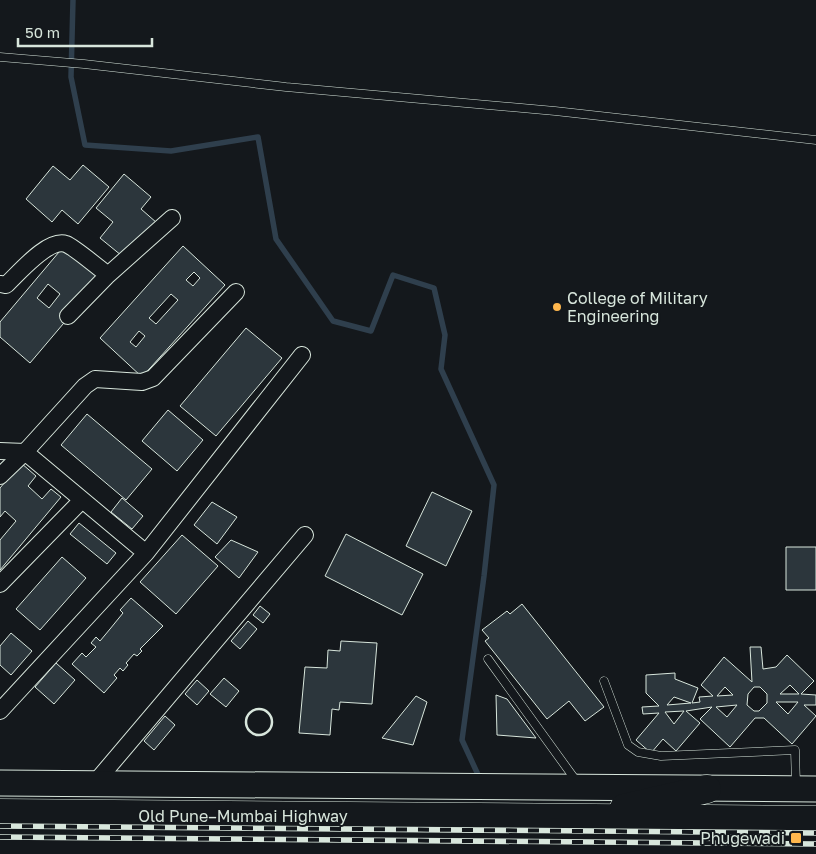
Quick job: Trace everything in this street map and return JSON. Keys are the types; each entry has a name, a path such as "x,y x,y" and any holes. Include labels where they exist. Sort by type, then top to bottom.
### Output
{"highway":[{"path":"581,818 707,788"},
{"name":"Old Pune–Mumbai Highway","path":"0,813 816,820"},
{"name":"Old Pune–Mumbai Highway","path":"0,841 809,849"},
{"path":"0,851 42,842"}],"main road":[{"path":"0,783 806,789"}],"street":[{"path":"68,316 108,275 172,218"},
{"path":"0,284 6,285 43,250 54,244 66,244 108,275"},
{"path":"0,476 26,452 85,386 95,380 142,382 153,378 236,292"},
{"path":"0,711 146,553 302,354"},
{"path":"0,451 26,452 146,553"},
{"path":"0,584 82,500"},
{"path":"94,784 305,535"}],"lane":[{"path":"0,57 84,64 286,87 554,111 816,140"},
{"path":"488,659 581,788"},
{"path":"604,681 628,745 638,752 661,756 795,750 806,789"}],"building":[{"path":"83,165 109,187 78,224 62,210 52,222 26,199 53,166 70,180"},
{"path":"124,174 151,197 141,209 157,223 127,260 100,238 113,222 96,208"},
{"path":"70,239 108,271 30,363 0,337 0,322","holes":["48,284 60,294 49,308 37,298"]},
{"path":"183,246 225,285 142,377 100,338","holes":["194,272 200,278 193,286 186,280","171,294 178,300 156,324 149,318","139,331 145,336 136,347 130,342"]},
{"path":"246,328 282,358 216,436 180,406"},
{"path":"168,410 203,440 177,471 142,441"},
{"path":"87,414 152,469 126,500 61,445"},
{"path":"21,463 36,476 28,486 42,499 51,489 61,497 0,570 0,540 16,521 5,511 0,517 0,488"},
{"path":"432,492 472,511 446,566 406,546"},
{"path":"122,498 143,516 132,529 111,512"},
{"path":"212,502 237,517 217,544 194,525"},
{"path":"79,523 116,553 107,564 70,534"},
{"path":"346,534 423,574 402,615 325,576"},
{"path":"182,535 218,566 176,614 140,582"},
{"path":"231,540 258,552 239,578 215,557"},
{"path":"786,547 816,547 816,590 786,590"},
{"path":"62,557 86,578 40,630 16,609"},
{"path":"131,598 163,626 140,649 142,651 137,656 134,654 126,663 128,665 123,671 120,668 114,675 117,678 104,693 72,664 82,653 86,657 96,647 91,643 96,637 100,641 123,613 120,610"},
{"path":"522,604 604,707 585,721 569,701 547,719 485,641 489,638 482,630 507,611 510,614"},
{"path":"260,606 270,614 263,623 253,615"},
{"path":"248,621 257,629 240,649 231,641"},
{"path":"11,633 32,651 11,675 0,665 0,646"},
{"path":"341,641 377,643 372,704 340,702 339,710 332,709 330,735 299,733 305,667 327,668 328,650 340,651"},
{"path":"750,647 761,647 763,669 776,667 787,655 814,681 801,694 816,695 816,705 804,705 816,716 792,744 764,718 755,718 730,747 700,719 712,707 686,711 700,723 676,751 663,739 651,753 636,740 659,713 643,714 642,707 659,706 646,693 646,675 675,673 675,679 698,688 692,703 700,702 699,697 713,696 701,685 724,657 752,682","holes":["790,685 799,694 780,694","725,687 733,695 717,696","754,687 760,687 767,694 767,703 759,711 754,711 747,705 748,694","674,697 691,703 667,705","776,702 798,702 788,714","737,705 727,717 716,707","684,711 674,724 665,712"]},
{"path":"56,663 75,680 54,704 35,687"},
{"path":"224,678 239,691 226,707 210,694"},
{"path":"197,680 209,691 197,705 185,694"},
{"path":"496,695 507,699 536,738 497,735"},
{"path":"416,696 427,702 413,745 382,738"},
{"path":"165,716 175,725 154,750 144,741"}],"waterway":[{"path":"73,0 71,77 85,145 171,151 258,137 276,239 333,321 371,331 393,275 434,288 445,335 441,369 494,485 462,740 480,779"}],"railway":[{"path":"0,826 816,833"},
{"path":"0,837 816,844"}],"wall":[{"path":"259,709 268,713 272,722 268,731 259,735 250,731 246,722 250,713 259,709"}],"place":[{"name":"College of Military Engineering","path":"557,307"},
{"name":"Phugewadi","path":"796,838"}]}
